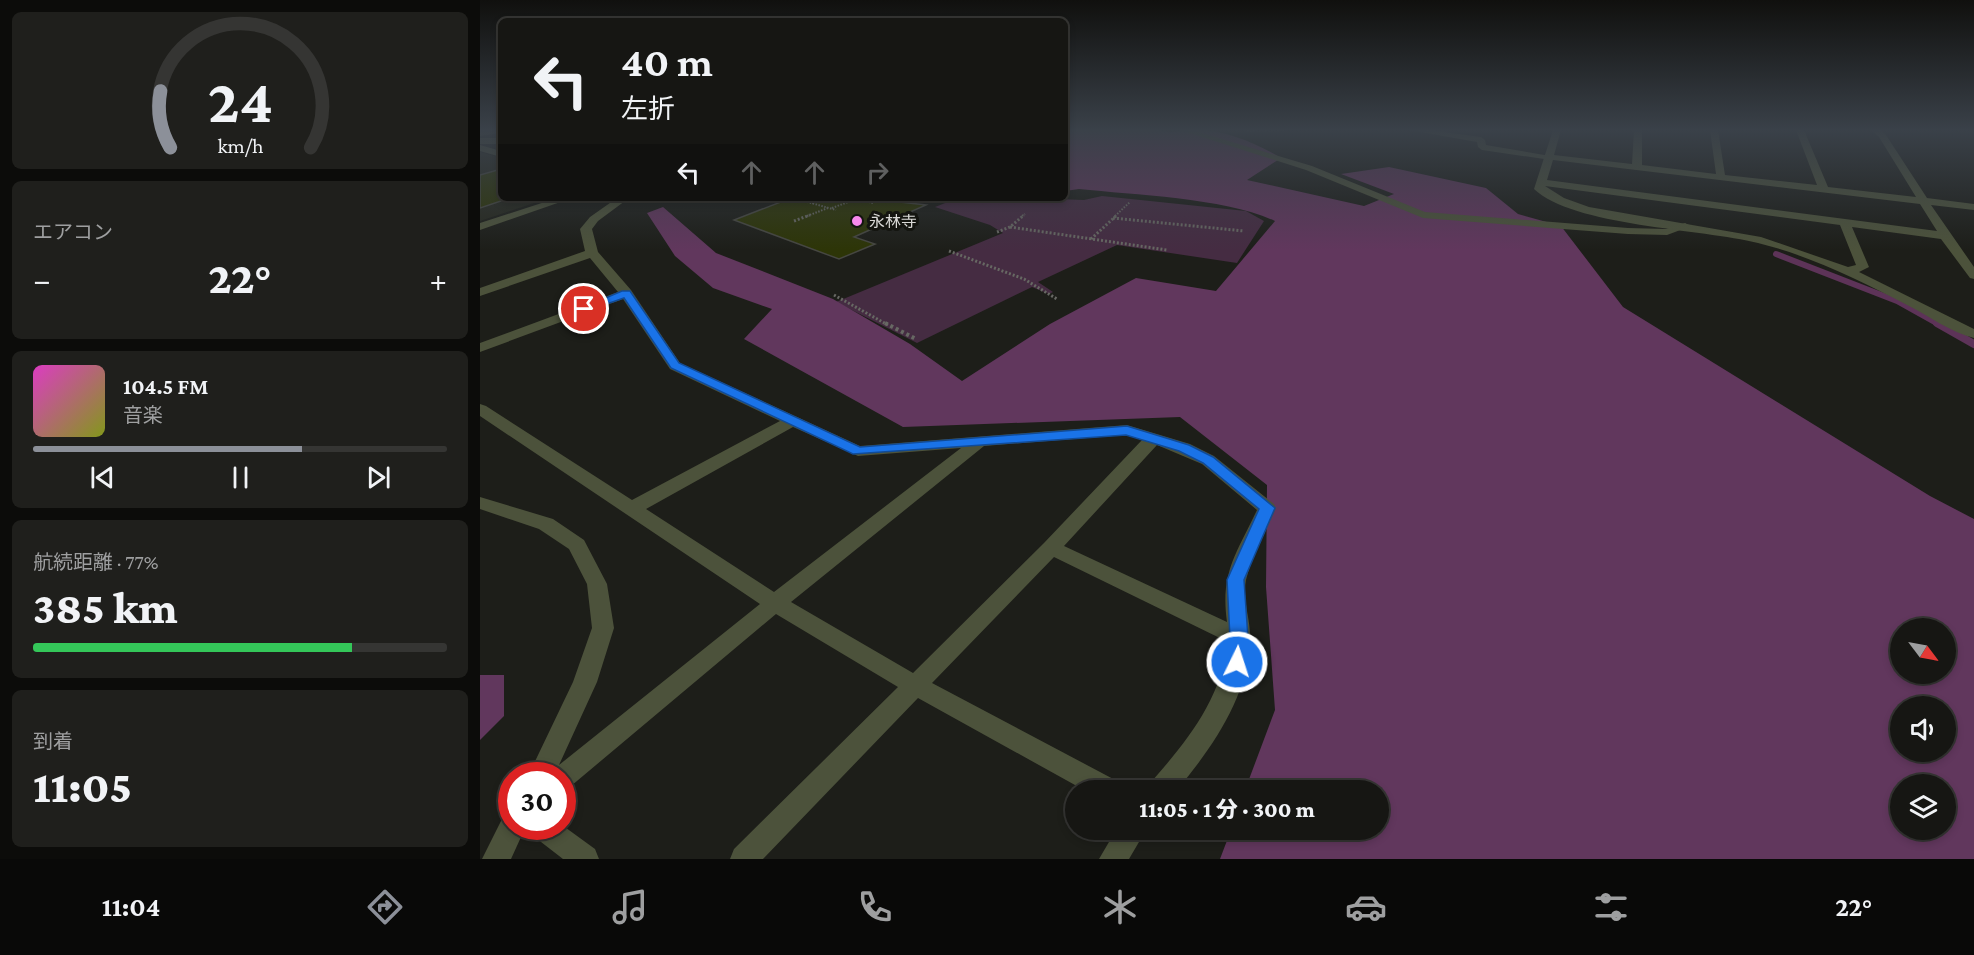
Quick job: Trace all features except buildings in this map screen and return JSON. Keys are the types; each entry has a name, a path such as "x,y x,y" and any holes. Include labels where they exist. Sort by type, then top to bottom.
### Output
{"street":[{"path":"1315,170 1423,215 1628,231 1667,232 1685,226"},
{"path":"1545,170 1539,182 1539,189 1552,199 1605,213 1762,240 1848,271 1974,334"},
{"path":"1661,170 1974,207"},
{"path":"1720,170 1721,178"},
{"path":"1816,170 1824,190"},
{"path":"1904,170 1945,236 1974,274"},
{"path":"1539,182 1945,236"},
{"path":"480,227 558,201"},
{"path":"620,201 594,219 586,229 592,253 626,293 675,366 858,451 1127,430 1184,448 1208,460 1267,508 1235,580 1239,638 1237,662 1224,704 1193,753 1170,780"},
{"path":"1845,223 1863,267 1848,271"},
{"path":"480,292 592,253"},
{"path":"480,348 626,293"},
{"path":"480,409 775,603 916,686 1090,780"},
{"path":"631,508 791,421"},
{"path":"744,859 1051,548 1154,438"},
{"path":"576,766 775,603 979,442"},
{"path":"480,503 546,524 577,545 597,584 603,628 585,682 548,762"},
{"path":"1051,548 1239,638"},
{"path":"496,859 506,840"},
{"path":"560,840 585,859"},
{"path":"1113,859 1125,840"}],"path":[{"path":"804,201 836,210"},
{"path":"812,203 817,201"},
{"path":"794,221 847,201"},
{"path":"866,201 873,203"},
{"path":"1091,240 1130,202"},
{"path":"1010,228 1025,214"},
{"path":"1113,218 1244,231"},
{"path":"997,232 1010,228 1167,250"},
{"path":"950,251 1024,279 1057,299"},
{"path":"834,295 837,299 916,339"}],"shaded area":[{"path":"480,170 498,170 498,201 540,201 480,221"},
{"path":"1068,170 1262,170 1247,180 1364,206 1394,194 1341,174 1368,170 1403,170 1486,188 1518,214 1561,226 1623,307 1930,496 1974,519 1974,859 1220,859 1227,840 1389,840 1389,780 1249,780 1275,710 1266,587 1267,485 1180,417 903,427 744,339 772,309 713,288 675,256 647,213 663,207 716,253 833,299 910,344 962,381 1050,324 1136,278 1216,291 1275,221 1232,207 1079,189 1068,191"},
{"path":"1102,196 1246,211 1264,221 1237,263 1117,245 1038,282 1053,292 1049,294 1032,287 917,343 836,302 1003,233 990,225 935,207 950,201 991,203 1084,200"},
{"path":"480,675 504,675 504,716 480,740"}],"waterway":[{"path":"1776,254 1897,301 1940,325"},
{"path":"1937,323 1974,344"}],"place":[{"name":"永林寺","path":"857,221"}],"route":[{"path":"584,309 626,293 675,366 858,451 1127,430 1184,448 1208,460 1267,508 1235,580 1239,638 1237,662"}]}
